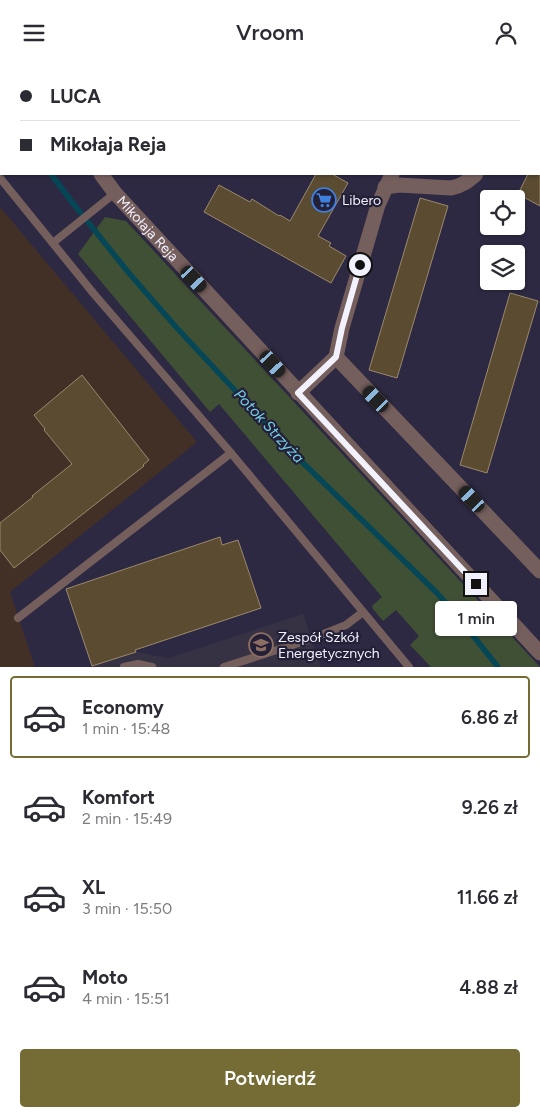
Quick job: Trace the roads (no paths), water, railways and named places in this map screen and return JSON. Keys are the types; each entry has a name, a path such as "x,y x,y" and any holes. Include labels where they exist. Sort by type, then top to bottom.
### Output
{"street":[{"name":"Mikołaja Reja","path":"102,175 115,193 260,349 298,393 540,653"},
{"path":"298,393 336,357 347,311 378,205 388,181 399,185 451,188 458,187 475,175"},
{"path":"336,357 540,571"}],"lane":[{"path":"0,178 94,293 231,453 409,667"},
{"path":"54,242 115,193"},
{"path":"18,618 231,453"},
{"path":"224,667 311,639 346,625 363,612"},
{"path":"124,667 138,664 152,667"}],"waterway":[{"name":"Potok Strzyża","path":"52,175 128,272 176,327 297,457 437,593 498,667"}],"place":[{"name":"Libero","path":"324,200"},
{"name":"Zespół Szkół Energetycznych","path":"261,645"}]}
